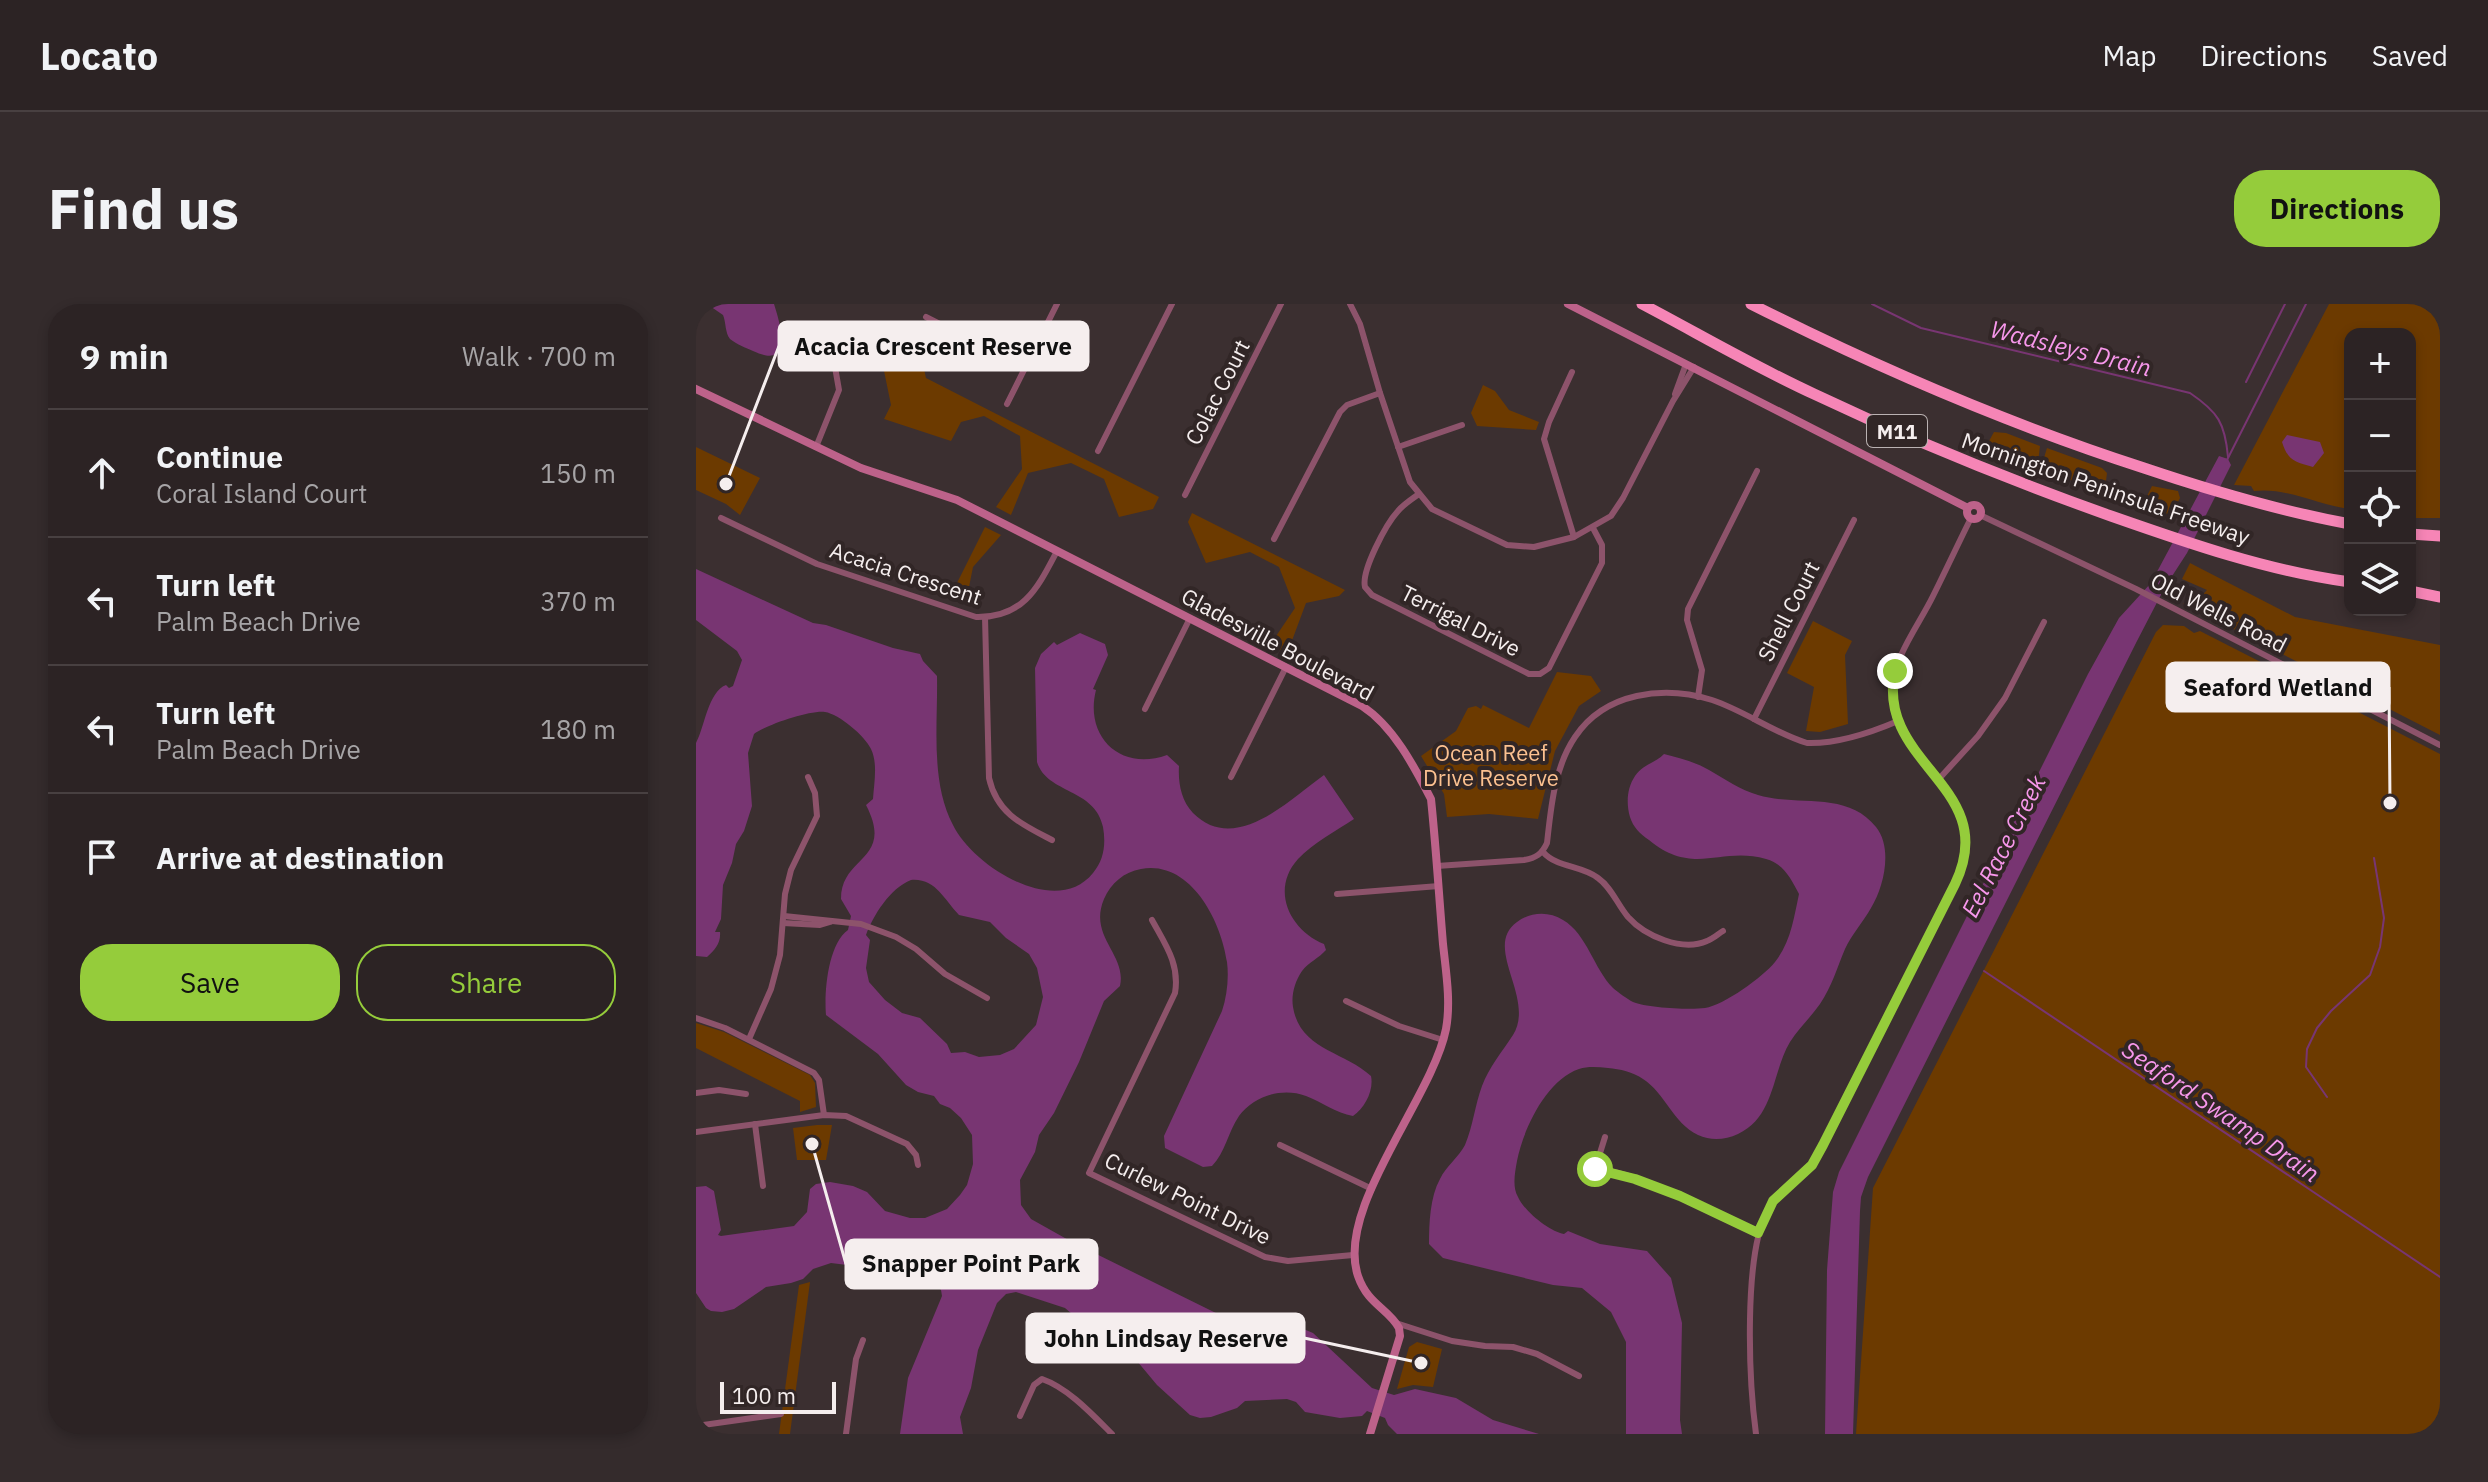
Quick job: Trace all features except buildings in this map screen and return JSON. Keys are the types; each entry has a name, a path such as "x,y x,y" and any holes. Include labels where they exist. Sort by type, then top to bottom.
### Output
{"highway":[{"name":"Mornington Peninsula Freeway","path":"1642,304 1812,393 1940,451 2205,548 2344,581"},
{"name":"Mornington Peninsula Freeway","path":"1751,304 1824,341 1999,417 2194,485 2344,523"},
{"path":"2416,534 2440,535"},
{"path":"2416,591 2440,594"}],"street":[{"path":"1007,404 1057,304"},
{"path":"1098,451 1172,304"},
{"name":"Colac Court","path":"1185,495 1281,304"},
{"path":"1350,304 1360,324 1410,482 1432,509 1507,545 1534,547 1574,537 1611,516 1690,366"},
{"path":"1568,304 1968,508 1967,513 1976,517 1895,671 1893,703 1898,721 1913,749 1955,800 1962,817 1966,850 1959,875 1823,1145 1812,1165 1773,1201 1758,1233 1753,1268 1752,1316 1752,1392 1756,1434"},
{"path":"926,317 1026,368"},
{"path":"816,447 839,390 828,327"},
{"path":"1572,372 1544,439 1574,537"},
{"name":"Gladesville Boulevard","path":"696,389 861,468 957,500 1362,706 1385,726 1420,776 1431,799 1448,1004 1443,1040 1372,1189 1355,1232 1353,1255"},
{"path":"1274,539 1340,412 1347,405 1380,393"},
{"path":"1398,447 1462,425"},
{"path":"1698,697 1702,670 1687,620 1688,609 1757,471"},
{"name":"Terrigal Drive","path":"1419,494 1399,510 1388,527 1365,572 1365,587 1372,595 1529,674 1540,674 1549,668 1602,563 1602,545 1593,528"},
{"name":"Old Wells Road","path":"1976,517 2136,589 2440,745"},
{"name":"Acacia Crescent","path":"721,518 817,564 968,615 985,617 1007,612 1027,600 1057,551"},
{"name":"Shell Court","path":"1754,719 1854,520"},
{"path":"985,617 991,790 1012,818 1052,840"},
{"path":"1145,709 1190,618"},
{"path":"1938,780 1978,736 2005,698 2044,622"},
{"path":"1231,777 1286,667"},
{"path":"1437,866 1524,860 1535,858 1543,852 1559,773 1574,738 1603,709 1633,696 1670,692 1698,697 1731,707 1807,743 1821,744 1898,721"},
{"path":"749,1039 771,989 780,955 791,870 817,816 815,793 808,777"},
{"path":"1543,852 1555,863 1581,868 1596,876 1615,896 1631,920 1657,937 1683,944 1696,943 1707,941 1723,931"},
{"path":"1337,894 1439,886"},
{"path":"784,919 820,925 830,922 869,926 906,943 945,974 987,998"},
{"name":"Curlew Point Drive","path":"1152,920 1175,963 1175,993 1089,1173 1265,1257 1288,1261 1353,1255"},
{"path":"1346,1001 1399,1026 1443,1040"},
{"path":"696,1018 749,1039 814,1073 819,1080 824,1115"},
{"path":"696,1093 719,1090 746,1094"},
{"path":"696,1132 824,1115 851,1118 897,1138 913,1151 918,1165"},
{"path":"755,1124 763,1186"},
{"path":"1595,1169 1605,1137"},
{"path":"1280,1145 1372,1189"},
{"path":"1587,1172 1595,1169 1635,1179 1680,1196 1758,1233"},
{"path":"1353,1255 1358,1276 1368,1296 1396,1323 1452,1341 1525,1350 1579,1376"},
{"path":"1370,1434 1400,1336 1396,1323"},
{"path":"846,1434 856,1359 863,1340"},
{"path":"1020,1416 1034,1385 1042,1379 1052,1382 1112,1434"},
{"path":"696,1426 781,1414"}],"green space":[{"path":"2329,304 2440,304 2440,518 2416,518 2416,328 2344,328 2344,508 2290,494 2254,491 2251,486 2234,485"},
{"path":"904,339 911,345 918,342 926,378 1159,497 1153,509 1119,517 1104,479 1071,463 1028,473 1011,515 996,507 1022,469 1020,436 984,416 961,422 951,441 884,419 891,405 883,366"},
{"path":"1483,385 1495,391 1509,410 1539,422 1536,430 1477,426 1471,413"},
{"path":"1994,432 2006,433 2040,446 2038,463 2024,463 1993,451 1989,441"},
{"path":"696,447 760,478 740,515 726,504 696,490"},
{"path":"2047,448 2102,468 2107,473 2106,481 2093,487 2047,473 2043,461"},
{"path":"2152,486 2178,491 2180,498 2172,514 2162,515 2141,508"},
{"path":"1192,513 1345,590 1339,596 1306,603 1287,654 1270,645 1295,608 1279,567 1250,552 1206,563 1188,522"},
{"path":"985,527 1001,535 973,567 966,602 950,597"},
{"path":"2190,563 2295,617 2440,645 2440,735 2183,603 2195,603 2207,590 2182,579"},
{"path":"1813,621 1852,641 1845,655 1848,724 1820,732 1806,731 1814,687 1787,673"},
{"path":"2163,625 2184,626 2194,633 2200,631 2440,754 2440,1434 1856,1434 1873,1188 2156,632"},
{"name":"Ocean Reef Drive Reserve","path":"1557,672 1591,676 1601,691 1579,706 1555,751 1538,819 1489,814 1447,817 1444,794 1421,756 1456,731 1468,708 1476,706 1481,709 1483,705 1529,728"},
{"path":"696,1023 724,1032 810,1075 815,1083 816,1107 800,1112 800,1101 696,1048"},
{"path":"832,1125 826,1160 797,1160 793,1128"},
{"path":"810,1282 790,1434 779,1434 799,1285"},
{"path":"1417,1342 1442,1349 1433,1387 1413,1385 1397,1389 1409,1347"}],"water":[{"path":"707,304 774,304 781,334 780,350 775,355 766,355 735,343 728,337 723,315"},
{"path":"2287,435 2320,442 2324,453 2313,467 2290,457 2282,442"},
{"path":"2219,456 2228,459 2231,465 2187,553 2137,641 1868,1177 1860,1211 1853,1434 1825,1434 1827,1270 1833,1192 1839,1172 2088,674 2119,618 2151,583"},
{"path":"696,569 813,623 920,654 937,676 938,771 953,825 963,841 996,870 1038,889 1058,891 1077,886 1097,868 1104,846 1103,827 1091,805 1050,780 1037,762 1035,668 1041,654 1054,642 1057,645 1080,633 1105,644 1108,655 1093,689 1096,690 1094,707 1101,736 1121,754 1135,759 1167,755 1179,766 1180,785 1186,803 1193,813 1209,824 1226,828 1261,820 1324,775 1354,819 1304,853 1285,883 1285,896 1293,919 1312,938 1324,944 1326,950 1300,975 1293,993 1293,1007 1297,1021 1314,1041 1371,1076 1370,1093 1365,1104 1353,1116 1297,1093 1278,1093 1260,1099 1245,1109 1212,1166 1203,1167 1165,1148 1164,1136 1222,1011 1227,987 1227,962 1218,928 1200,896 1188,883 1159,869 1135,870 1110,888 1100,912 1104,935 1121,975 1120,986 1104,1001 1079,1062 1054,1113 1039,1135 1035,1152 1020,1180 1021,1205 1031,1219 1072,1242 1222,1316 1246,1323 1250,1315 1277,1318 1313,1333 1372,1388 1394,1395 1415,1389 1456,1398 1493,1420 1539,1434 1397,1434 1385,1418 1367,1411 1362,1416 1340,1418 1305,1412 1296,1402 1287,1399 1245,1401 1237,1408 1200,1418 1190,1415 1157,1385 1137,1361 1100,1329 1085,1325 1065,1308 1016,1292 1006,1294 997,1303 978,1350 971,1388 960,1417 963,1434 900,1434 908,1378 942,1296 935,1283 911,1273 831,1263 813,1269 803,1279 766,1287 734,1309 722,1312 706,1308 696,1293 696,1187 706,1186 714,1191 721,1230 718,1235 721,1236 794,1226 807,1212 810,1189 816,1184 830,1182 867,1192 885,1211 910,1218 925,1218 947,1209 960,1195 967,1185 973,1164 972,1135 961,1118 940,1104 934,1096 906,1085 878,1054 826,1015 827,982 832,957 841,937 848,930 851,916 841,899 843,885 871,848 874,837 873,823 866,805 873,799 873,755 863,738 837,717 825,712 809,713 754,734 748,753 752,806 723,885 721,919 715,932 720,932 720,940 707,957 696,956 696,743 715,695 726,685 729,688 733,686 742,660 737,651 696,620","holes":["911,880 920,880 939,891 959,915 990,922 1029,954 1037,968 1043,997 1036,1025 1014,1049 1000,1055 979,1057 965,1052 951,1053 947,1044 920,1018 902,1013 869,982 866,968 870,940 866,935 873,920 896,889"]},
{"path":"1664,754 1698,765 1758,795 1851,808 1876,827 1884,846 1885,868 1876,899 1848,944 1824,997 1790,1042 1766,1105 1750,1126 1728,1138 1703,1137 1689,1130 1643,1079 1622,1070 1597,1067 1579,1069 1556,1084 1531,1121 1520,1149 1514,1179 1521,1203 1545,1225 1558,1232 1564,1234 1568,1231 1600,1244 1647,1251 1671,1278 1682,1323 1682,1434 1626,1434 1626,1342 1611,1312 1582,1288 1553,1285 1443,1258 1429,1244 1429,1228 1437,1186 1465,1145 1485,1079 1513,1035 1518,1021 1518,1005 1505,945 1508,933 1517,922 1540,914 1563,920 1578,934 1613,988 1639,1004 1679,1009 1713,1006 1743,990 1775,962 1785,946 1799,894 1778,864 1750,856 1680,857 1649,840 1633,824 1628,801 1632,781 1642,769"}],"waterway":[{"name":"Wadsleys Drain","path":"1872,304 1921,328 2190,393 2218,419 2225,435 2228,457"},
{"path":"2246,382 2285,304"},
{"name":"Eel Race Creek","path":"2227,460 2306,304"},
{"path":"2327,1097 2306,1067 2307,1049 2317,1028 2331,1011 2370,975 2380,947 2384,918 2374,858"},
{"name":"Seaford Swamp Drain","path":"1984,971 2440,1277"}],"place":[{"name":"Acacia Crescent Reserve","path":"726,484"},
{"name":"Seaford Wetland","path":"2390,803"},
{"name":"Snapper Point Park","path":"812,1144"},
{"name":"John Lindsay Reserve","path":"1421,1363"}],"route":[{"path":"1595,1169 1635,1179 1680,1196 1758,1233 1766,1213 1780,1192 1812,1165 1955,884 1965,858 1965,833 1959,808 1913,749 1894,713 1892,692 1895,671"}]}
